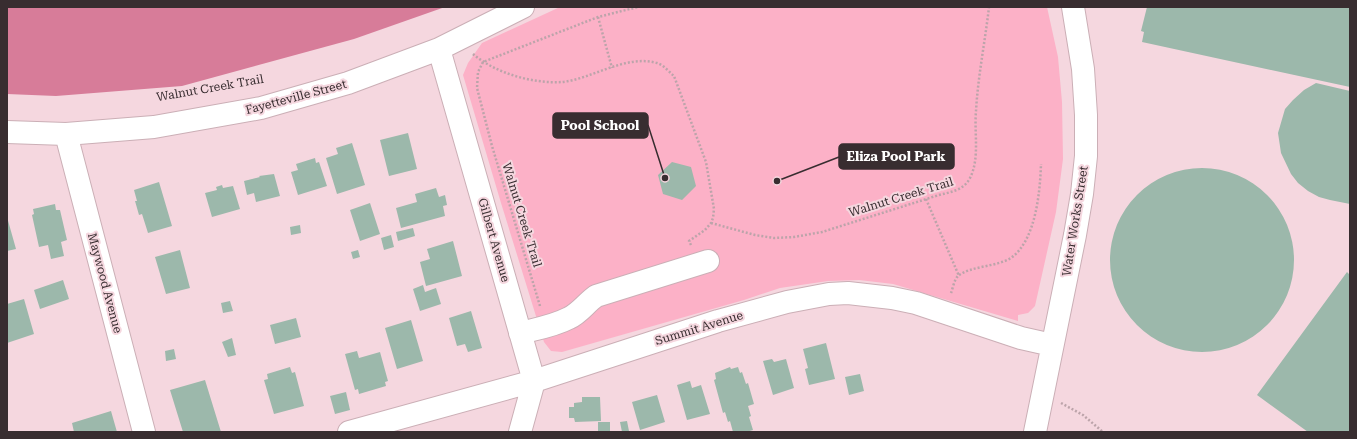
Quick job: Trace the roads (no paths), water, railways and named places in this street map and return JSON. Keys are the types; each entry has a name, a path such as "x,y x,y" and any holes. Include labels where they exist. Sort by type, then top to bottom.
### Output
{"street":[{"name":"Fayetteville Street","path":"7,132 66,134 154,127 261,108 348,83 439,49 523,7"},
{"name":"Water Works Street","path":"1035,432 1082,194 1086,156 1086,115 1083,69 1073,7"},
{"name":"Gilbert Avenue","path":"439,49 534,381"},
{"name":"Maywood Avenue","path":"66,134 144,432"},
{"path":"520,333 569,319 596,296 702,263"},
{"name":"Summit Avenue","path":"349,432 534,381 718,321 808,298 848,293 868,294 892,298 945,313 1021,338 1052,345"},
{"path":"520,432 534,381"}],"place":[{"name":"Pool School","path":"665,178"},
{"name":"Eliza Pool Park","path":"777,181"}]}
